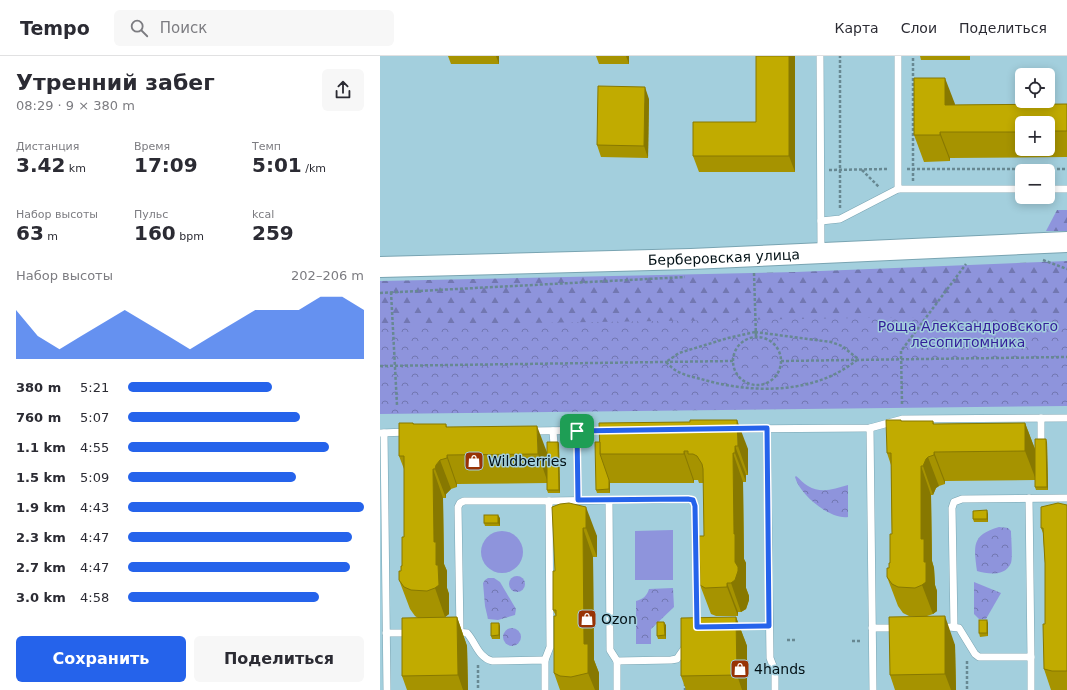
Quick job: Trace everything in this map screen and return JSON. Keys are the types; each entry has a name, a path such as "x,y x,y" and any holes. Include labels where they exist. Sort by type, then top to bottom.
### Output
{"street":[{"name":"Берберовская улица","path":"380,267 692,259 1067,242"}],"lane":[{"path":"820,56 820,253"},
{"path":"898,56 898,189"},
{"path":"821,221 840,218 898,189 1015,189"},
{"path":"1055,189 1067,189"},
{"path":"1041,418 1041,442"},
{"path":"728,429 870,428 903,419 1067,418"},
{"path":"767,428 769,626 770,658 775,671 775,690"},
{"path":"870,428 873,690"},
{"path":"523,431 577,431 603,434 618,430"},
{"path":"553,431 554,445"},
{"path":"577,431 578,500"},
{"path":"387,690 382,433 415,432"},
{"path":"1029,498 1031,690"},
{"path":"954,627 952,508 954,502 962,499 1067,498"},
{"path":"545,690 545,660 550,647 549,500"},
{"path":"609,500 610,650 616,661 617,690"},
{"path":"545,660 492,661 481,655 468,633 456,632 458,507 460,503 464,501 693,500 695,506 698,628"},
{"path":"726,626 769,626"},
{"path":"872,628 909,627"},
{"path":"939,627 959,628 975,654 979,657 1031,658"},
{"path":"386,633 416,633"},
{"path":"616,661 677,659 688,641"}],"path":[{"path":"840,56 840,218"},
{"path":"913,56 913,189"},
{"path":"861,169 887,195"},
{"path":"821,170 1067,169"},
{"path":"1038,258 1067,269"},
{"path":"902,404 901,351 968,260"},
{"path":"754,273 756,337"},
{"path":"391,292 397,405"},
{"path":"666,362 679,353 728,338 755,332 831,342 842,346 858,359"},
{"path":"756,337 771,342 776,347 780,361 774,378 757,387 742,381 737,376 733,361 736,349 740,344 756,337"},
{"path":"780,361 1067,357"},
{"path":"666,362 676,370 693,377 729,386 784,388 818,381 846,369 858,359"},
{"path":"380,366 733,361"},
{"path":"787,640 795,640"},
{"path":"967,640 967,690"},
{"path":"852,641 861,641"},
{"path":"478,649 478,690"},
{"path":"685,676 685,690"}],"green space":[{"path":"1057,210 1067,210 1067,231 1046,231"},
{"name":"Роща Александровского лесопитомника","path":"1067,261 1067,401 380,405 380,281 796,272"},
{"name":"Роща Александровского лесопитомника","path":"1067,315 1067,406 380,414 380,325"},
{"path":"796,476 806,485 818,490 828,490 848,485 848,517 841,517 833,514 816,504 802,491 795,477"},
{"path":"999,527 1008,528 1011,531 1011,563 1005,571 1001,572 986,573 977,571 975,555 976,543 983,534"},
{"path":"673,530 673,580 635,580 635,531"},
{"path":"498,531 506,531 514,534 520,540 523,552 520,564 514,570 506,573 498,573 490,570 484,564 481,556 481,548 484,540 490,534"},
{"path":"514,576 520,576 525,581 523,590 520,592 514,592 509,587 509,581"},
{"path":"488,578 494,578 500,582 516,609 515,615 498,620 488,619 483,583"},
{"path":"974,582 1001,593 986,619 979,619 974,614"},
{"path":"673,588 674,607 651,629 651,644 636,644 636,601 644,597 649,589"},
{"path":"508,628 516,628 521,633 519,644 516,646 508,646 503,641 503,633"}],"building":[{"path":"756,56 789,56 789,156 693,156 693,122 756,122"},
{"path":"914,78 945,78 945,105 1015,104 1015,108 1055,108 1055,104 1067,104 1067,131 1055,131 1055,116 1015,116 1015,132 940,132 940,135 914,135"},
{"path":"598,86 645,87 644,146 597,145"},
{"path":"690,420 737,420 738,446 735,446 735,453 733,453 735,562 738,567 738,571 735,580 731,583 727,583 727,587 705,588 700,585 699,536 704,536 703,469 697,456 688,454 688,451 684,451 684,454 600,454 599,423 690,422"},
{"path":"886,420 933,421 933,424 1025,423 1025,451 934,452 934,455 928,457 923,466 921,466 921,539 924,539 926,582 915,588 898,587 892,584 887,577 887,568 889,568 890,563 890,534 892,534 891,453 887,453"},
{"path":"399,423 446,424 446,427 537,426 538,454 447,455 447,458 440,460 435,469 433,469 434,542 436,542 436,565 438,565 439,585 427,591 411,590 404,587 399,580 399,571 401,571 402,566 402,537 404,537 404,456 399,456"},
{"path":"1035,439 1046,439 1047,487 1035,487"},
{"path":"547,442 558,442 559,490 547,490"},
{"path":"595,442 600,442 600,454 609,480 609,489 596,490"},
{"path":"569,503 586,507 586,528 583,528 584,644 588,644 588,673 571,677 560,676 554,673 554,616 556,616 556,610 553,610 553,571 555,571 552,507"},
{"path":"1058,503 1067,505 1067,671 1052,671 1044,669 1043,624 1045,624 1045,563 1043,528 1041,528 1041,507"},
{"path":"987,510 987,519 973,519 973,511"},
{"path":"484,515 498,515 498,523 484,523"},
{"path":"945,616 945,674 890,675 889,617"},
{"path":"457,617 458,675 402,676 402,618"},
{"path":"736,617 737,675 681,676 681,618"},
{"path":"979,620 987,620 987,633 979,633"},
{"path":"657,622 664,622 665,635 657,636"},
{"path":"491,623 499,623 499,635 491,636"}],"place":[{"name":"Wildberries","path":"474,461"},
{"name":"Ozon","path":"587,619"},
{"name":"4hands","path":"740,669"}],"route":[{"path":"767,428 769,626 697,627 695,506 693,500 578,500 577,431 767,428"}]}
